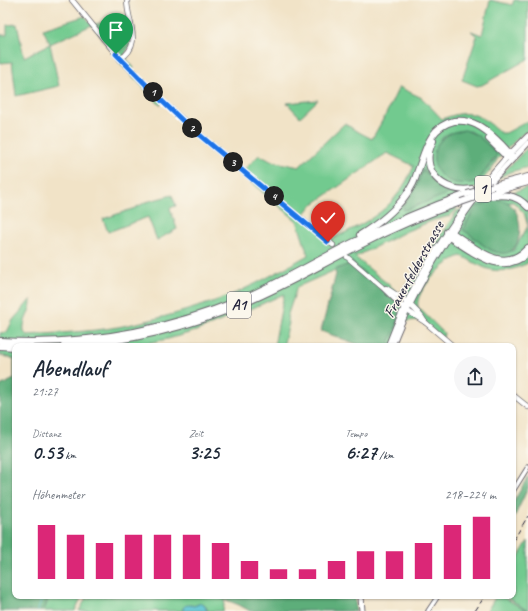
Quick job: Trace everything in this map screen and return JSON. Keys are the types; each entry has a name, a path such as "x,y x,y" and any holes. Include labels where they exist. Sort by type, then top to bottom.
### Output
{"highway":[{"path":"342,248 381,221 401,202 414,182 428,141 434,132 442,126 458,121 473,123 484,129 510,156"},
{"path":"495,184 472,189 458,190 442,184 433,174 429,162 429,151 433,140 446,128 463,124 471,126 484,134 510,156"},
{"name":"A1","path":"0,341 37,342 81,340 124,334 167,325 209,312 249,296 342,248 408,217 495,184 528,177"},
{"name":"A1","path":"93,343 142,336 175,328 216,314 265,294 390,230 462,202 528,182"},
{"path":"486,195 512,196 520,200 528,207"},
{"path":"449,234 497,260 513,258 524,253 528,248"},
{"path":"449,234 486,260 495,263 505,264 513,262 528,253"},
{"path":"0,346 12,347"}],"main road":[{"path":"72,0 120,59 184,122 333,245"},
{"path":"120,59 132,48 133,40 127,0"},
{"name":"Frauenfelderstrasse","path":"389,343 430,258 449,234 474,195 528,136"},
{"name":"Frauenfelderstrasse","path":"510,156 528,143"},
{"path":"347,257 449,343"},
{"name":"Frauenfelderstrasse","path":"393,343 406,307"},
{"path":"516,397 528,407"},
{"path":"361,599 362,611"}],"street":[{"path":"516,486 528,467"},
{"path":"428,611 436,599"}],"green space":[{"path":"490,0 512,5 514,0 528,0 528,59 482,85 477,86 462,80 477,36 471,31 482,35"},
{"path":"85,16 92,25 50,44 43,29"},
{"path":"129,16 133,40 124,56 134,68 132,70 163,102 160,105 118,61 120,59 92,25"},
{"path":"17,24 24,57 50,44 59,86 16,96 12,62 0,63 0,35 7,35 7,25"},
{"path":"399,87 422,98 442,119 460,114 474,115 487,121 501,133 506,133 528,121 528,131 521,135 498,158 493,167 476,188 459,192 456,210 450,216 434,220 407,231 355,257 400,294 457,211 477,204 484,197 511,196 511,193 528,187 528,226 528,263 517,268 500,271 480,266 461,256 447,263 432,277 421,293 418,300 418,307 444,333 443,338 419,320 407,321 402,329 397,343 387,343 351,261 349,264 297,287 287,317 289,323 284,343 275,343 284,294 196,331 168,339 147,343 12,343 12,358 0,355 0,333 7,332 13,320 31,299 30,308 24,323 24,332 27,335 107,329 149,320 224,298 282,270 308,255 297,221 203,142 210,144 243,171 259,155 271,161 299,167 345,123 372,139","holes":["470,131 492,148 496,158 478,181 462,184 437,145 447,134","387,153 414,166 399,193 381,212 371,219 332,239 303,216 312,205","424,169 433,181 449,193 413,207 403,206 416,187","513,202 524,213 528,226 514,250 506,252 493,251 463,230 469,218 478,206"]},
{"path":"318,100 300,117 287,103"},
{"path":"465,130 477,135 497,153 497,155 478,181 461,184 448,180 439,173 434,163 434,152 439,142 449,134"},
{"path":"528,147 528,167 510,172 498,178"},
{"path":"423,169 435,182 450,193 405,210 403,209 403,206 416,187"},
{"path":"172,195 176,206 170,208 177,229 157,240 148,217 108,232 103,219 135,208 146,202"},
{"path":"494,200 505,201 513,207 518,217 520,228 518,239 514,248 506,253 491,250 463,230 469,218 478,206"},
{"path":"351,261 404,308 389,343 354,343 321,331 336,274 334,270 349,264"},
{"path":"12,380 12,599 48,599 44,611 0,611 0,386"},
{"path":"528,476 528,488 516,514 516,498"},
{"path":"528,541 528,611 510,599 516,599 516,561"},
{"path":"48,599 81,599 75,611 44,611"},
{"path":"85,599 225,600 223,611 207,611 207,608 201,603 183,608 183,611 79,611"},
{"path":"224,599 355,599 356,611 250,611"},
{"path":"494,599 506,599 527,611 487,611"}],"water":[{"path":"201,603 204,604 207,611 183,611 185,606 194,606"}],"waterway":[{"path":"38,611 41,599"}],"railway":[{"path":"516,536 528,516"},
{"path":"475,611 483,599"}],"route":[{"path":"116,54 184,122 328,242"}]}
